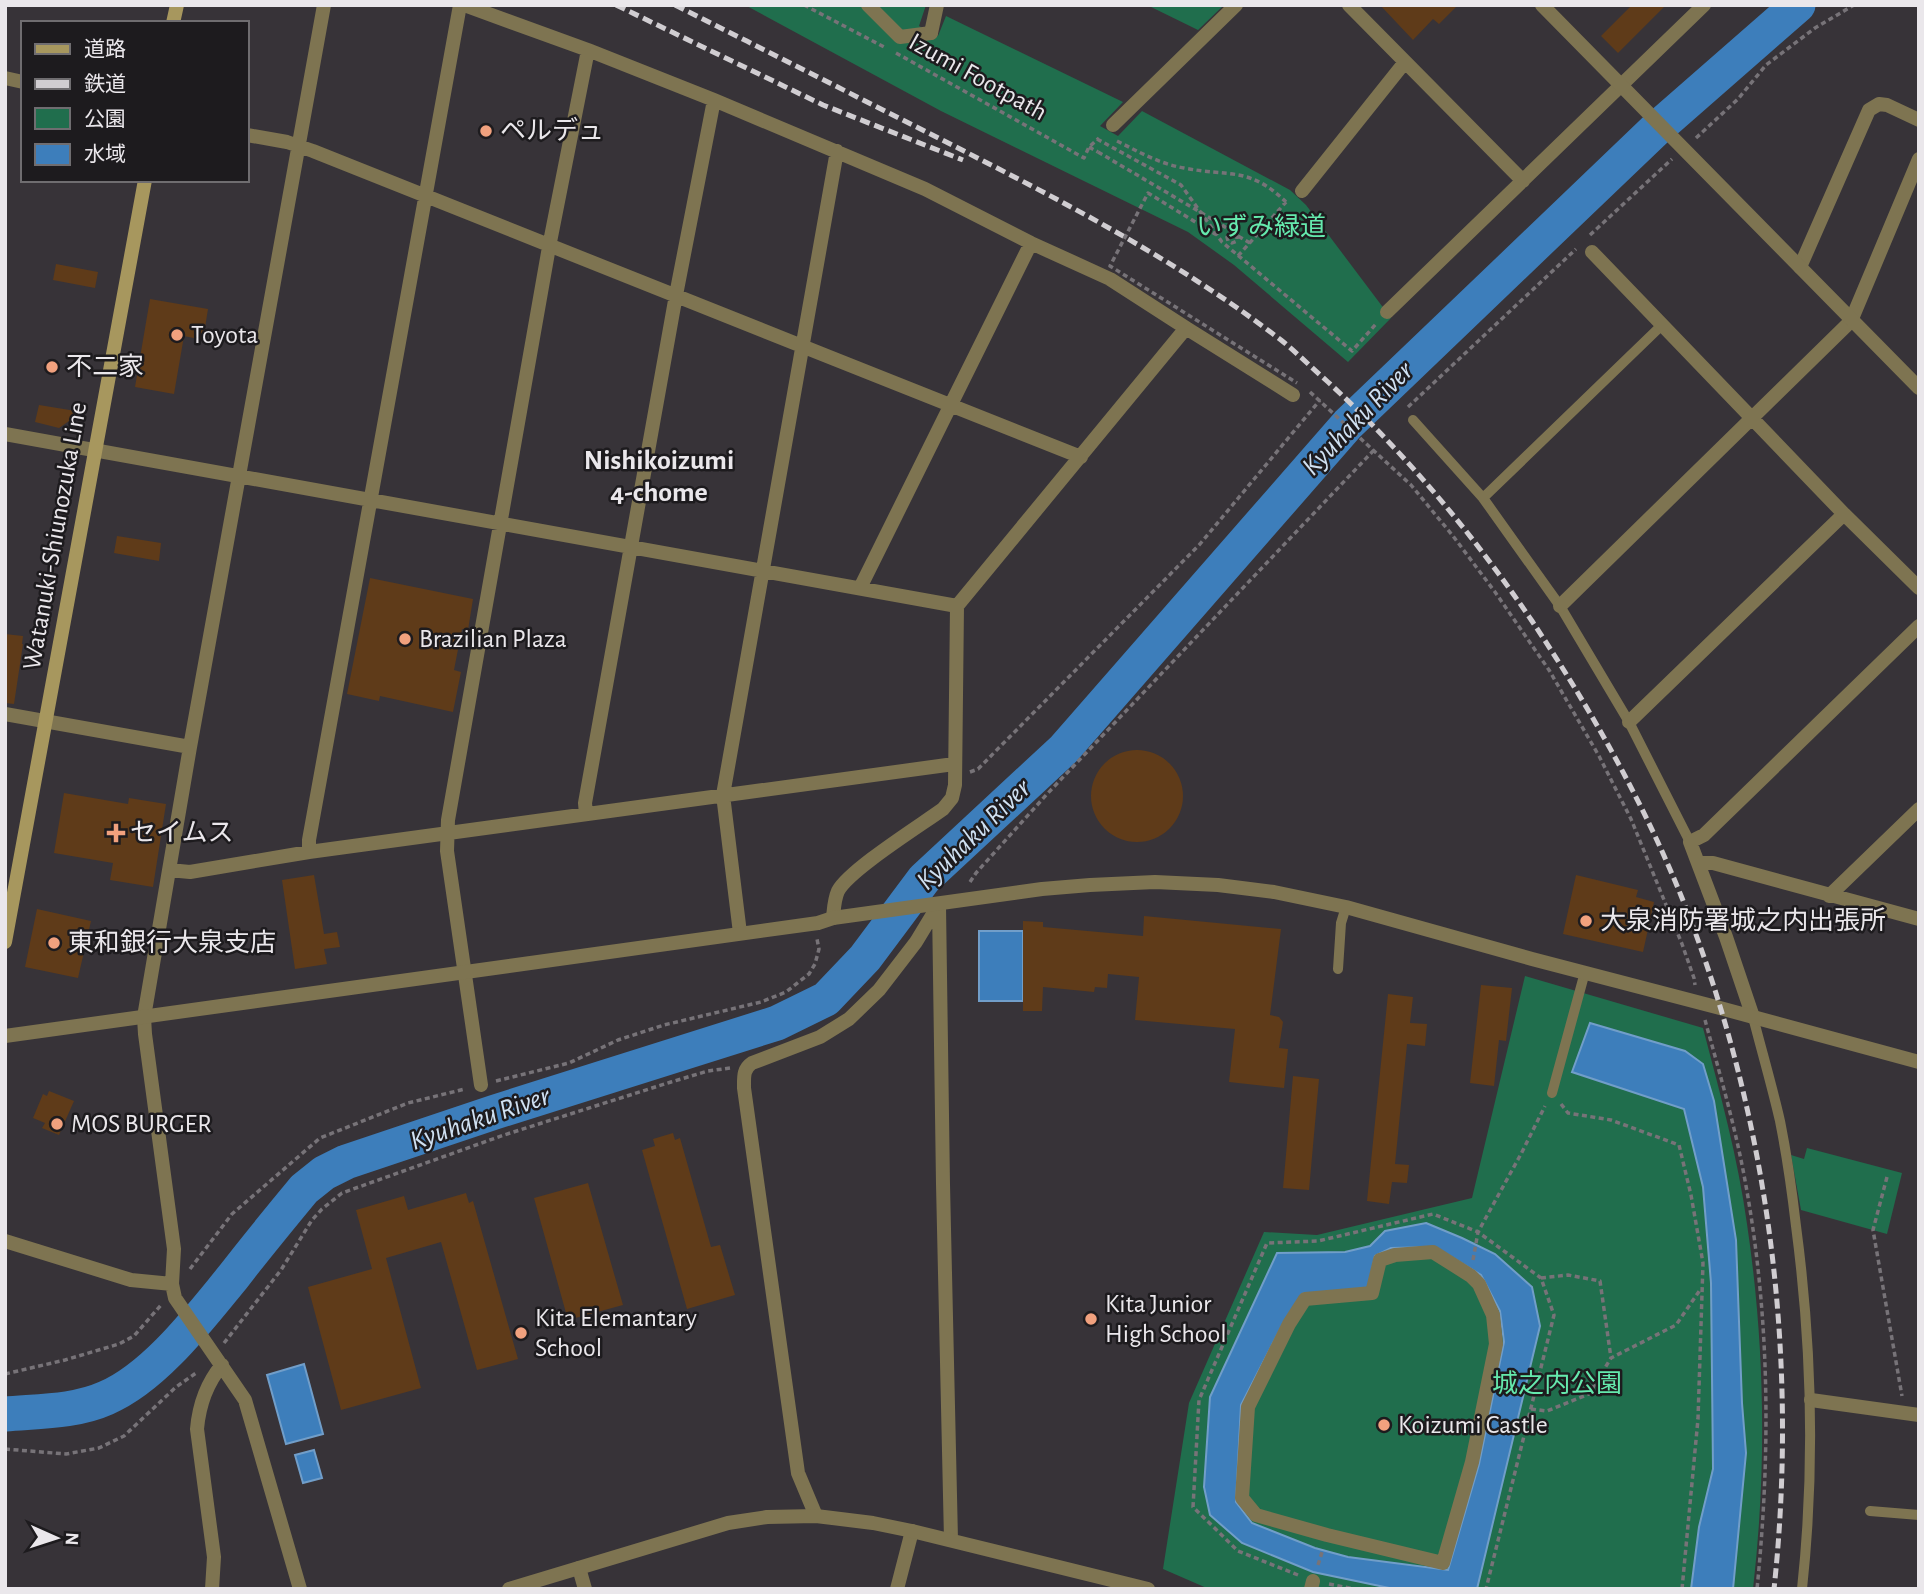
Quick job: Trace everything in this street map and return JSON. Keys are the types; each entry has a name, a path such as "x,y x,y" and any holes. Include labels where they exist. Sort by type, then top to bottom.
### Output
{"main road":[{"name":"Watanuki-Shiunozuka Line","path":"5,942 145,182"}],"street":[{"path":"300,1589 245,1400 173,1291 174,1250 144,1017 324,5"},
{"path":"309,852 370,499 462,5 588,50 925,189 1031,243 1110,279 1186,328 1295,389"},
{"path":"868,5 900,37 931,33 937,5"},
{"path":"1108,130 1236,5"},
{"path":"1349,5 1523,181"},
{"path":"1542,5 1919,388"},
{"path":"1387,312 1704,5"},
{"path":"481,1085 463,972 446,834 549,247 588,50"},
{"path":"1302,191 1405,62"},
{"path":"586,814 585,803 630,548 713,100"},
{"path":"1800,267 1869,110 1879,103 1919,120"},
{"path":"248,135 299,146 1081,457"},
{"path":"740,933 723,795 837,151"},
{"path":"1560,606 1852,321 1919,159"},
{"path":"860,589 1031,243"},
{"path":"1592,253 1919,588"},
{"path":"833,918 835,902 842,885 943,809 952,798 957,606 1186,328"},
{"path":"5,434 957,606"},
{"path":"1629,722 1844,514"},
{"path":"1753,1017 1690,842 1704,835 1919,626"},
{"path":"5,714 190,747"},
{"path":"169,870 190,872 309,852 954,764"},
{"path":"1829,896 1919,809"},
{"path":"1699,863 1713,863 1919,919"},
{"path":"5,1035 818,923 833,918 1042,889 1155,883 1218,885 1274,892 1346,907 1919,1062"},
{"path":"816,1516 798,1473 744,1087 745,1071 752,1063 820,1037 849,1019 879,989 916,942 939,904"},
{"path":"939,904 951,1541"},
{"path":"5,1241 173,1291"},
{"path":"1433,1252 1479,1284 1493,1315 1496,1344 1472,1462 1443,1563 1327,1535 1256,1515 1242,1498 1248,1407 1289,1324 1305,1299 1372,1293 1380,1260 1395,1255 1433,1252"},
{"path":"212,1589 214,1557 197,1429 198,1415 207,1388 222,1365"},
{"path":"1811,1400 1919,1415"},
{"path":"509,1589 728,1523 767,1517 816,1516 912,1531 1148,1589"},
{"path":"897,1589 912,1531"},
{"path":"579,1568 585,1589"}],"lane":[{"path":"1483,498 1662,325"},
{"path":"1413,421 1483,498 1560,606 1629,722 1690,842"},
{"path":"1338,969 1340,932 1346,907"},
{"path":"1552,1093 1585,972"},
{"path":"1753,1017 1780,1121 1790,1176 1806,1312 1811,1400 1809,1496 1802,1589"},
{"path":"1870,1511 1919,1515"}],"path":[{"name":"Izumi Footpath","path":"804,5 878,43 1084,158 1089,147 1222,225"},
{"path":"1404,411 1681,146 1738,99 1766,65 1815,28 1854,5"},
{"path":"1089,147 1108,130 1167,164 1252,177 1274,190 1286,202"},
{"path":"1097,139 1181,185 1222,242 1352,351 1387,312"},
{"path":"1238,256 1290,197 1302,191"},
{"path":"1250,243 1231,232 1227,234 1230,243 1237,240 1237,235 1222,225 1215,234 1148,193 1110,266 1295,389"},
{"path":"954,779 978,769 1108,639 1199,544 1322,402 1410,485 1496,592 1549,670 1599,756 1631,819 1682,944 1695,985"},
{"path":"970,882 1048,793 1374,450"},
{"path":"1705,1020 1729,1105 1744,1175 1762,1315 1766,1472 1757,1589"},
{"path":"223,1345 281,1270 312,1220 342,1193 505,1135 708,1071 730,1069"},
{"path":"1471,1276 1478,1231 1552,1093 1568,1113 1611,1120 1679,1145 1703,1263 1698,1419 1682,1589"},
{"path":"1887,1177 1873,1230 1902,1392 1902,1412"},
{"path":"1354,1589 1312,1585 1238,1551 1193,1507 1199,1400 1267,1243 1318,1241 1433,1214 1478,1231 1541,1278 1554,1315 1486,1589"},
{"path":"1541,1278 1568,1275 1600,1281 1611,1358"},
{"path":"1531,1409 1547,1411 1589,1394 1611,1358 1675,1325 1702,1289"},
{"path":"5,1374 119,1344 134,1336 173,1291"},
{"path":"5,1449 65,1454 99,1448 124,1436 176,1387 202,1370"},
{"path":"1312,1585 1327,1535"}],"green space":[{"name":"いずみ緑道","path":"745,5 926,5 919,26 938,36 946,16 1123,102 1100,126 1118,136 1142,111 1290,190 1306,205 1391,318 1348,362 1234,265 1188,232 941,111"},
{"path":"1147,5 1224,5 1198,30"},
{"name":"城之内公園","path":"1525,976 1703,1028 1739,1175 1758,1315 1762,1452 1753,1589 1209,1589 1163,1569 1189,1403 1264,1232 1317,1235 1472,1198"},
{"path":"1807,1148 1902,1173 1887,1234 1801,1210 1791,1155 1804,1159"}],"water":[{"path":"979,931 1023,931 1023,1001 979,1001"},
{"path":"1590,1023 1685,1051 1703,1064 1714,1101 1736,1240 1746,1453 1733,1589 1691,1589 1699,1527 1713,1469 1711,1283 1703,1187 1684,1109 1572,1072"},
{"path":"1426,1223 1495,1254 1532,1287 1540,1326 1477,1589 1394,1589 1313,1572 1242,1543 1210,1515 1204,1487 1210,1397 1277,1253 1345,1252 1370,1246 1385,1231","holes":["1435,1247 1481,1275 1500,1311 1504,1342 1479,1464 1448,1570 1348,1557 1315,1548 1252,1523 1236,1502 1241,1405 1284,1322 1302,1294 1368,1290 1375,1256 1391,1248"]},
{"path":"304,1364 323,1434 286,1444 267,1375"},
{"path":"314,1450 322,1478 303,1483 295,1455"}],"building":[{"path":"1380,5 1458,5 1439,24 1433,19 1413,40"},
{"path":"1632,5 1666,5 1618,53 1601,36"},
{"path":"56,264 98,272 95,288 53,280"},
{"path":"150,299 208,309 203,340 184,336 174,394 135,387"},
{"path":"39,405 82,412 59,428 35,422"},
{"path":"117,536 161,543 159,561 114,553"},
{"path":"370,578 473,599 468,630 462,629 454,670 461,672 453,712 380,696 379,701 347,694"},
{"path":"5,634 23,636 14,704 5,703"},
{"path":"1137,750 1163,758 1175,770 1183,796 1175,822 1163,834 1137,842 1111,834 1099,822 1091,796 1099,770 1111,758"},
{"path":"64,793 128,804 129,798 166,804 153,887 110,880 113,863 54,853"},
{"path":"314,875 324,934 337,932 340,947 324,949 327,964 295,969 282,880"},
{"path":"1576,875 1638,890 1636,897 1654,902 1643,952 1563,934"},
{"path":"37,909 91,921 78,978 25,967"},
{"path":"1144,916 1281,929 1270,1015 1279,1017 1283,1022 1279,1048 1288,1049 1284,1088 1229,1082 1235,1029 1135,1020 1139,977 1108,974 1107,988 1095,987 1094,992 1043,987 1042,1011 1023,1011 1023,921 1043,922 1043,927 1143,936"},
{"path":"1481,985 1512,988 1506,1041 1499,1040 1494,1086 1470,1083"},
{"path":"1388,994 1413,997 1410,1023 1427,1024 1425,1046 1407,1044 1395,1164 1409,1165 1407,1183 1392,1182 1389,1204 1367,1201"},
{"path":"1293,1076 1319,1079 1309,1190 1283,1188"},
{"path":"49,1091 74,1101 59,1135 42,1128 45,1123 33,1118 43,1094 47,1096"},
{"path":"673,1133 675,1140 680,1138 711,1247 720,1245 735,1295 687,1309 642,1150 655,1146 653,1139"},
{"path":"588,1183 623,1305 568,1320 534,1198"},
{"path":"466,1193 469,1203 473,1201 518,1359 477,1370 441,1242 386,1258 421,1388 341,1410 308,1287 372,1269 356,1210 404,1196 408,1210"}],"waterway":[{"name":"Kyuhaku River","path":"5,1414 56,1410 94,1403 142,1376 176,1345 304,1189 324,1173 346,1162 495,1112 777,1023 826,999 865,958 924,879 1064,749 1348,424 1654,131 1798,5"}],"railway":[{"path":"616,5 823,105 963,160"},
{"path":"675,5 1040,190 1164,260 1243,312 1293,350 1384,437 1462,526 1532,621 1595,721 1667,862 1712,981 1737,1065 1756,1151 1770,1238 1779,1325 1781,1501 1774,1589"}],"place":[{"name":"ペルデュ","path":"486,131"},
{"name":"Toyota","path":"177,335"},
{"name":"不二家","path":"52,367"},
{"name":"Brazilian Plaza","path":"405,639"},
{"name":"セイムス","path":"116,833"},
{"name":"大泉消防署城之内出張所","path":"1586,921"},
{"name":"東和銀行大泉支店","path":"54,943"},
{"name":"MOS BURGER","path":"57,1124"},
{"name":"Kita Junior High School","path":"1091,1319"},
{"name":"Kita Elemantary School","path":"521,1333"},
{"name":"Koizumi Castle","path":"1384,1425"}],"district":[{"name":"Nishikoizumi 4-chome","path":"659,477"}]}
